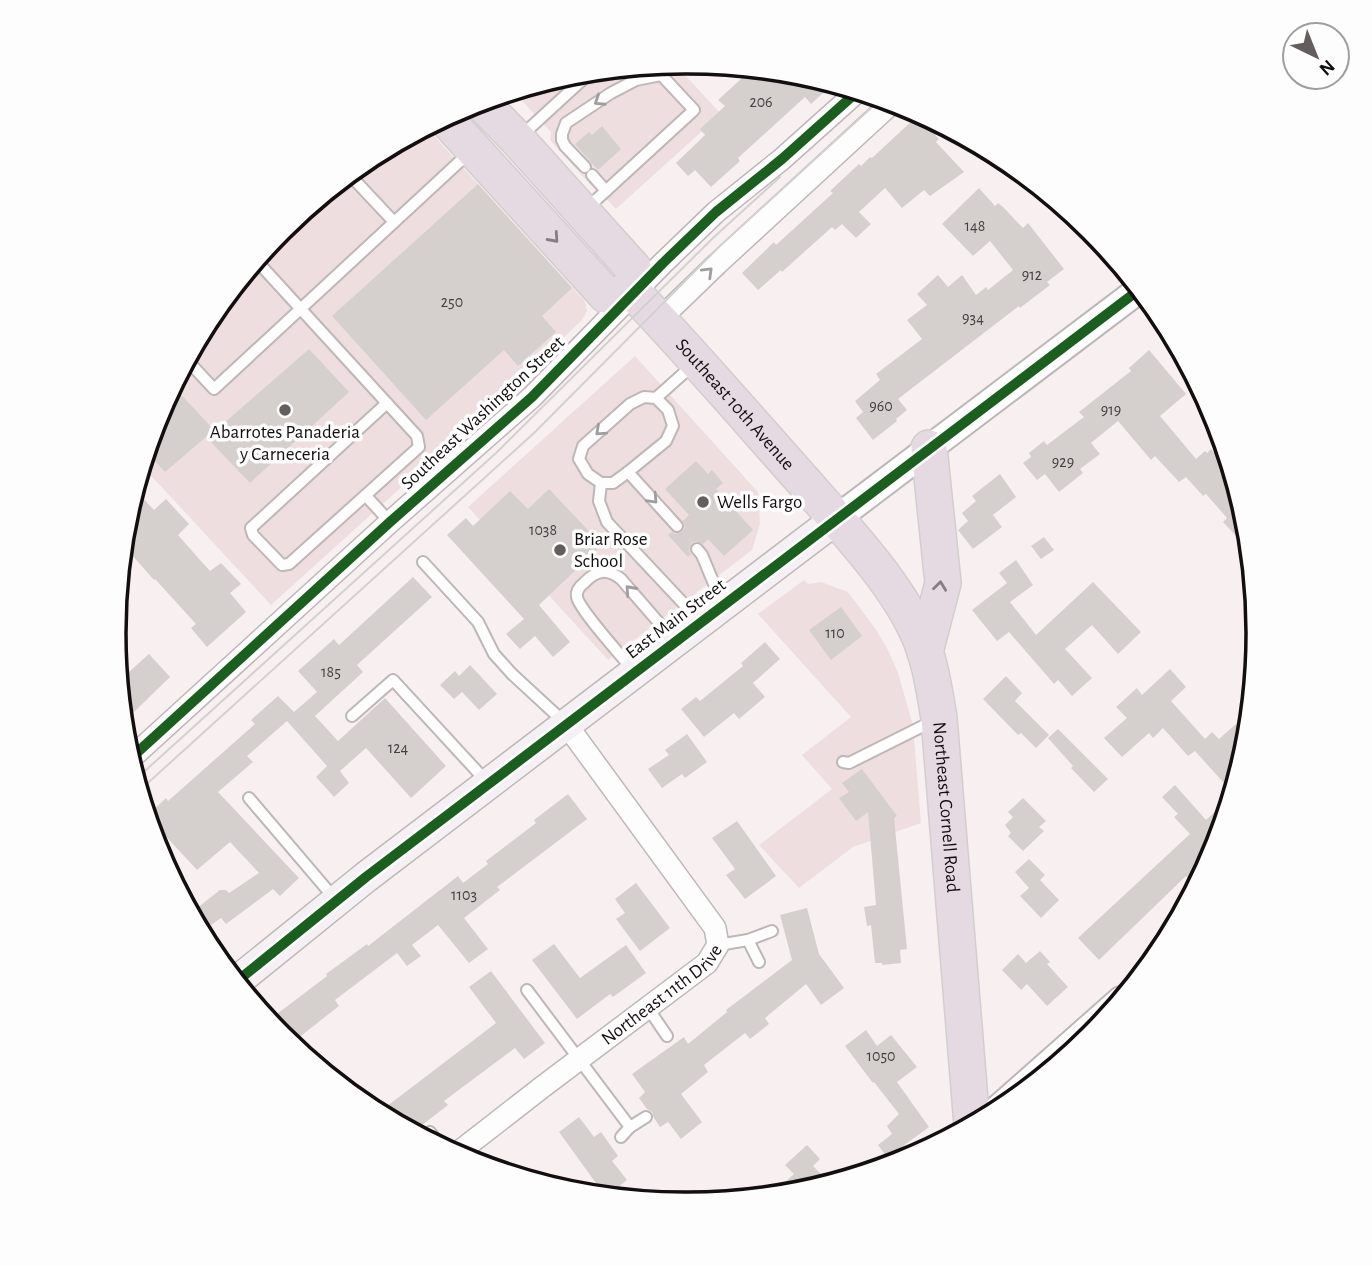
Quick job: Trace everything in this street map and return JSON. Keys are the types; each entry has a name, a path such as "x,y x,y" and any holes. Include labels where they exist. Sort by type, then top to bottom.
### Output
{"highway":[{"name":"Southeast 10th Avenue","path":"488,110 517,139 595,201 633,268 634,293 836,519"},
{"path":"452,125 606,295 634,293"},
{"path":"925,652 943,583 929,448"},
{"name":"Northeast Cornell Road","path":"836,519 894,591 918,632 925,652 939,718 971,1115"}],"main road":[{"name":"East Main Street","path":"244,976 488,783 836,519"}],"street":[{"name":"Southeast Washington Street","path":"139,751 390,522 532,397 716,212 782,159 850,98"},
{"path":"659,320 885,110"},
{"name":"East Main Street","path":"836,519 1132,295"},
{"name":"Northeast 11th Drive","path":"466,1147 707,963 718,945 715,928 566,724"}],"lane":[{"path":"661,75 694,110 595,201 589,171 562,140 566,123 636,80 661,75"},
{"path":"517,139 578,84"},
{"path":"194,367 214,389 473,149"},
{"path":"356,181 394,222"},
{"path":"263,267 302,308 417,436 419,447 289,565 282,565 253,535 251,528 387,403"},
{"path":"656,398 697,361"},
{"path":"645,397 656,398 668,410 673,426 666,441 628,472 613,483 601,483 588,474 579,459 583,446 629,404 645,397"},
{"path":"628,472 677,527"},
{"path":"601,483 598,501 607,522 712,614"},
{"path":"366,496 390,522"},
{"path":"697,549 702,555 712,614"},
{"path":"424,562 478,622 494,654 566,724"},
{"path":"635,672 585,611 577,597 578,588 597,571 614,574 675,641"},
{"path":"352,716 393,680 488,783"},
{"path":"843,762 849,764 939,718"},
{"path":"249,798 337,901"},
{"path":"718,945 748,940 772,931"},
{"path":"748,940 759,962"},
{"path":"527,990 630,1127"},
{"path":"648,1008 667,1036"},
{"path":"621,1137 630,1127 646,1117"}],"shaded area":[{"path":"684,74 721,114 616,209 550,140 551,132 520,99 613,78"},
{"path":"433,134 584,300 587,311 582,320 511,388 271,605 150,474 156,453 201,353 242,292 265,264 290,237 345,189 406,148"},
{"path":"635,356 758,492 760,524 752,550 608,660 468,507"},
{"path":"804,580 808,584 821,582 848,592 888,650 898,673 913,725 921,823 853,847 799,888 759,845 832,789 802,755 851,717 758,614"}],"building":[{"path":"743,77 825,91 811,104 805,97 738,158 740,161 711,187 695,170 688,176 676,163 705,135 700,129 725,106 718,100"},
{"path":"912,121 931,130 939,139 936,142 964,172 930,196 924,190 902,208 885,188 859,212 871,224 856,238 842,224 835,230 832,227 758,290 742,273 774,242 776,245 833,193 830,191 859,164 861,166"},
{"path":"602,126 621,149 598,170 575,144 589,132 592,135"},
{"path":"478,184 572,288 542,316 556,332 518,366 504,350 426,420 332,316"},
{"path":"979,188 995,206 998,203 1023,228 1028,223 1064,269 1047,282 1050,285 898,399 907,410 873,440 856,418 863,412 855,401 880,380 876,374 922,339 907,320 927,305 917,294 938,275 948,287 962,275 976,295 986,287 988,290 1013,270 990,241 973,256 942,224"},
{"path":"309,349 349,392 250,483 207,438"},
{"path":"1149,350 1186,394 1160,416 1196,459 1211,449 1216,454 1237,537 1223,522 1227,518 1206,494 1203,496 1186,477 1179,482 1155,456 1151,460 1118,421 1091,443 1100,454 1080,469 1083,473 1059,492 1045,474 1037,480 1023,463 1031,457 1029,453 1044,441 1047,445 1084,417 1079,412 1131,371 1129,368"},
{"path":"180,394 214,430 165,472 155,461 153,462"},
{"name":"Wells Fargo","path":"696,461 708,474 712,470 723,483 716,489 753,530 724,556 708,539 703,544 696,541 691,543 691,554 688,557 668,535 682,532 685,528 683,521 689,515 665,489"},
{"path":"1000,474 1016,497 993,515 1002,527 973,549 958,530 968,521 962,513 976,501 972,496"},
{"path":"549,489 602,545 539,605 570,642 553,657 535,636 520,649 506,634 524,619 447,535 466,518 473,526 510,491 528,509"},
{"path":"143,499 154,510 166,499 189,524 178,535 210,571 221,563 241,584 230,593 246,612 207,647 191,628 196,624 132,555"},
{"path":"1044,537 1054,550 1041,559 1031,546"},
{"path":"1016,560 1033,585 1010,602 1036,635 1093,582 1141,632 1118,654 1092,625 1065,649 1092,678 1072,696 1058,680 1054,684 1009,632 997,641 972,610 1007,583 999,573"},
{"path":"413,577 432,597 357,665 363,672 315,716 338,741 385,698 446,766 411,798 366,748 340,771 349,783 334,797 316,777 327,766 287,721 247,756 253,762 218,792 299,878 280,896 273,889 226,924 221,918 211,925 198,907 220,890 229,893 259,873 230,842 197,870 164,835 155,809 166,798 168,801 255,724 251,720 278,696 294,712 317,692 298,671 334,639 339,645"},
{"path":"841,607 862,636 831,660 809,630"},
{"path":"765,642 780,659 753,683 765,697 739,719 734,713 704,737 681,709 696,697 700,701 743,666 741,663"},
{"path":"149,654 170,677 133,713 128,673"},
{"path":"470,665 497,694 479,710 462,692 454,699 440,685 455,671 459,676"},
{"path":"1170,669 1186,687 1171,701 1205,739 1212,732 1219,739 1236,724 1235,742 1224,784 1195,751 1188,756 1163,728 1153,738 1149,733 1122,757 1104,738 1127,718 1116,707 1137,688 1142,695"},
{"path":"1006,676 1022,693 1015,701 1049,735 1036,748 1021,733 1018,735 983,699"},
{"path":"1058,729 1108,779 1094,792 1048,738"},
{"path":"687,734 707,762 685,778 682,774 662,788 648,769 669,755 665,750"},
{"path":"862,769 897,816 894,818 907,949 900,950 901,963 875,963 871,925 867,926 864,907 876,905 868,812 856,821 839,798 849,792 842,783"},
{"path":"1175,785 1206,820 1217,810 1189,879 1186,876 1099,960 1078,938 1190,834 1174,817 1178,814 1162,797"},
{"path":"568,794 587,819 497,887 500,890 464,918 488,949 469,963 438,925 412,945 421,956 407,966 397,953 335,1000 339,1006 299,1037 277,1014 327,976 326,974 367,944 368,946 458,876 463,883 488,864 486,861 536,823 534,820"},
{"path":"1023,798 1046,821 1039,827 1044,831 1023,851 1008,836 1011,833 1005,825 1013,817 1008,812"},
{"path":"737,821 776,876 745,899 726,875 735,869 712,838"},
{"path":"1029,859 1045,875 1040,880 1059,900 1041,918 1020,896 1029,888 1015,872"},
{"path":"636,883 670,928 640,951 616,919 625,913 615,899"},
{"path":"807,908 819,954 844,988 821,1005 806,984 765,1018 769,1024 750,1039 745,1033 704,1065 708,1072 681,1094 702,1122 681,1139 668,1122 660,1127 652,1112 639,1098 645,1092 632,1074 684,1037 688,1044 727,1012 726,1010 792,960 780,915"},
{"path":"554,944 580,978 626,945 646,973 613,997 610,994 577,1019 532,960"},
{"path":"1040,951 1050,962 1047,964 1068,987 1047,1006 1027,984 1021,990 1002,970 1018,954 1026,963"},
{"path":"491,971 545,1043 524,1059 515,1048 444,1101 448,1105 421,1126 387,1106 496,1023 469,987"},
{"path":"866,1030 877,1046 891,1035 917,1067 897,1082 929,1127 900,1150 886,1155 878,1145 892,1134 887,1126 899,1114 845,1046"},
{"path":"579,1117 594,1137 601,1132 618,1156 612,1161 627,1180 617,1188 598,1185 559,1132"},
{"path":"807,1145 820,1159 813,1166 822,1175 783,1184 794,1174 785,1165"}],"tram line":[{"path":"148,783 534,433 721,245 873,106"},
{"path":"144,771 496,453 714,237 780,177"}],"cycle path":[{"path":"139,751 390,522 532,397 716,212 782,159 850,98"},
{"path":"244,976 366,877 1132,295"}],"place":[{"name":"Abarrotes Panaderia y Carneceria","path":"285,410"},
{"name":"Wells Fargo","path":"703,502"},
{"name":"Briar Rose School","path":"560,550"}]}
